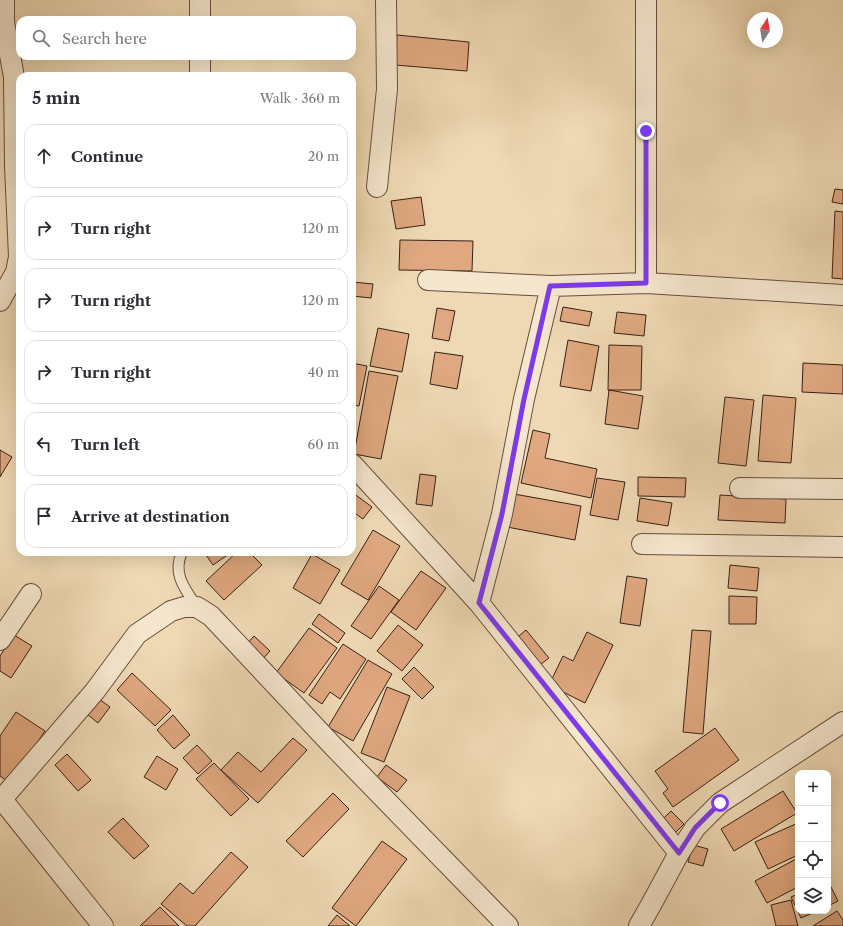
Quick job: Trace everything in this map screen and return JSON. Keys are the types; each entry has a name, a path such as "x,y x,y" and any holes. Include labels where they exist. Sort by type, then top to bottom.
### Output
{"street":[{"path":"4,0 4,22 14,77 16,188"},
{"path":"200,0 200,16"},
{"path":"377,187 387,89 386,0"},
{"path":"646,0 646,283"},
{"path":"200,60 200,72"},
{"path":"0,301 16,272"},
{"path":"428,280 550,286 646,283 843,295"},
{"path":"479,603 502,514 524,399 550,286"},
{"path":"356,468 479,603 679,853"},
{"path":"740,488 843,489"},
{"path":"642,544 843,547"},
{"path":"0,640 31,594"},
{"path":"103,926 1,798 95,691 137,634 172,611 184,607 197,606 211,616 332,745 508,926"},
{"path":"639,926 679,853 695,828 720,803 843,722"}],"lane":[{"path":"180,556 179,559 180,581 197,606"}],"building":[{"path":"397,35 469,42 467,71 395,65"},
{"path":"835,189 843,190 843,204 832,202"},
{"path":"421,197 425,225 396,229 391,201"},
{"path":"835,211 843,212 843,279 832,278"},
{"path":"400,240 473,241 472,271 399,270"},
{"path":"356,282 373,284 371,298 356,296"},
{"path":"563,307 592,312 589,326 560,321"},
{"path":"437,308 455,311 449,341 432,338"},
{"path":"617,312 646,315 644,336 614,333"},
{"path":"378,328 409,334 402,372 370,366"},
{"path":"568,340 599,346 591,391 560,386"},
{"path":"609,345 642,346 641,390 608,390"},
{"path":"435,352 463,356 457,389 430,384"},
{"path":"803,363 843,365 843,394 802,392"},
{"path":"356,364 367,366 359,406 356,406"},
{"path":"369,371 398,376 381,459 356,454 356,443"},
{"path":"609,390 643,396 638,429 605,424"},
{"path":"763,395 796,398 791,463 758,461"},
{"path":"725,397 754,400 746,466 718,463"},
{"path":"533,430 550,434 545,458 597,469 591,498 521,483"},
{"path":"0,450 12,457 0,477"},
{"path":"420,474 436,476 432,506 416,504"},
{"path":"638,477 686,478 685,497 638,496"},
{"path":"597,478 625,482 618,520 590,515"},
{"path":"514,494 581,506 575,540 507,527"},
{"path":"356,495 372,507 363,519 356,514"},
{"path":"720,495 786,499 785,523 718,520"},
{"path":"640,498 672,503 668,526 637,521"},
{"path":"373,530 400,546 368,600 341,584"},
{"path":"207,556 226,556 213,565"},
{"path":"233,556 253,556 262,565 224,600 206,581"},
{"path":"311,556 316,556 340,570 320,604 293,588"},
{"path":"730,565 759,568 757,591 728,588"},
{"path":"421,571 446,588 416,630 391,612"},
{"path":"627,576 647,579 640,626 620,623"},
{"path":"379,586 399,600 371,639 351,626"},
{"path":"729,596 757,597 756,624 729,624"},
{"path":"319,614 345,633 338,643 312,624"},
{"path":"398,625 423,645 402,671 377,651"},
{"path":"309,628 337,648 304,693 276,673"},
{"path":"526,630 549,658 536,668 513,641"},
{"path":"692,630 711,631 703,734 683,732"},
{"path":"587,632 613,645 585,703 549,685 563,656 573,661"},
{"path":"14,635 32,646 11,678 0,671 0,656"},
{"path":"254,636 270,651 260,662 244,647"},
{"path":"343,644 366,659 340,699 330,692 322,704 309,695"},
{"path":"368,660 392,674 353,741 328,727"},
{"path":"414,667 434,687 422,699 402,679"},
{"path":"132,673 171,710 155,726 117,690"},
{"path":"387,687 410,696 384,762 361,753"},
{"path":"99,699 110,707 98,723 87,714"},
{"path":"16,712 45,731 10,783 0,776 0,736"},
{"path":"173,715 190,735 174,749 157,730"},
{"path":"715,728 739,760 673,807 663,793 668,789 655,771"},
{"path":"293,738 307,750 258,803 221,770 238,752 261,772"},
{"path":"197,745 212,761 198,774 183,758"},
{"path":"67,754 91,780 78,791 55,765"},
{"path":"157,756 178,769 166,790 144,777"},
{"path":"214,763 249,799 231,816 196,779"},
{"path":"386,765 407,780 397,792 377,777"},
{"path":"783,791 795,810 795,814 734,851 721,829"},
{"path":"333,793 349,809 303,857 286,841"},
{"path":"671,811 684,824 674,834 661,821"},
{"path":"123,818 149,846 134,859 108,832"},
{"path":"795,824 795,856 768,869 755,842"},
{"path":"382,841 407,859 356,926 332,908"},
{"path":"693,845 708,849 703,866 688,862"},
{"path":"231,852 248,867 195,926 187,926 161,904 180,883 193,894"},
{"path":"795,860 795,889 767,903 755,881"},
{"path":"831,887 838,901 831,904"},
{"path":"795,895 795,905 791,897"},
{"path":"791,900 798,926 776,926 771,905"},
{"path":"160,907 179,926 140,926"},
{"path":"837,911 843,920 843,926 813,926"},
{"path":"799,914 810,914 801,918"},
{"path":"337,915 350,926 328,926"}],"route":[{"path":"646,131 646,283 550,286 524,399 502,514 479,603 679,853 695,828 720,803"}]}
